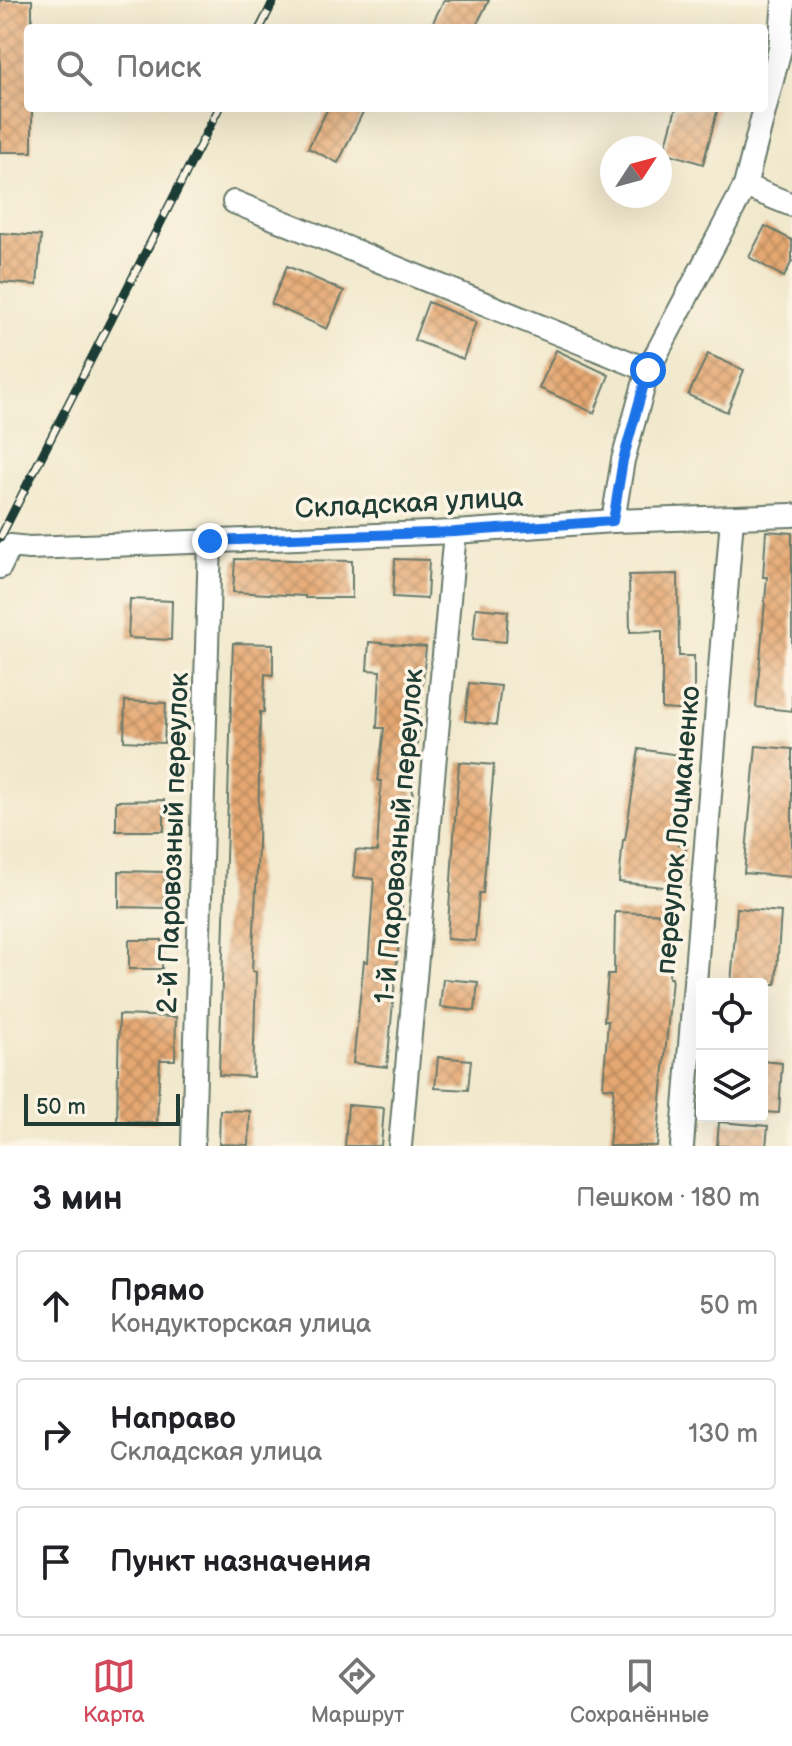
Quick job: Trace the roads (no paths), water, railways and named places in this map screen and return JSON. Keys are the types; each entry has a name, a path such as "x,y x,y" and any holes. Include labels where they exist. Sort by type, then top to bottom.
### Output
{"street":[{"path":"768,106 786,44 784,0"},
{"path":"613,521 623,460 648,370 745,186 766,112"},
{"path":"745,186 792,205"},
{"path":"234,202 648,370"},
{"name":"Складская улица","path":"0,567 10,546 29,548 455,532 613,521 792,515"},
{"name":"переулок Лоцманенко","path":"682,1146 732,518"},
{"name":"1-й Паровозный переулок","path":"400,1146 455,532"},
{"name":"2-й Паровозный переулок","path":"193,1146 210,541"}],"railway":[{"path":"262,24 274,0"},
{"path":"0,538 217,112"}]}
